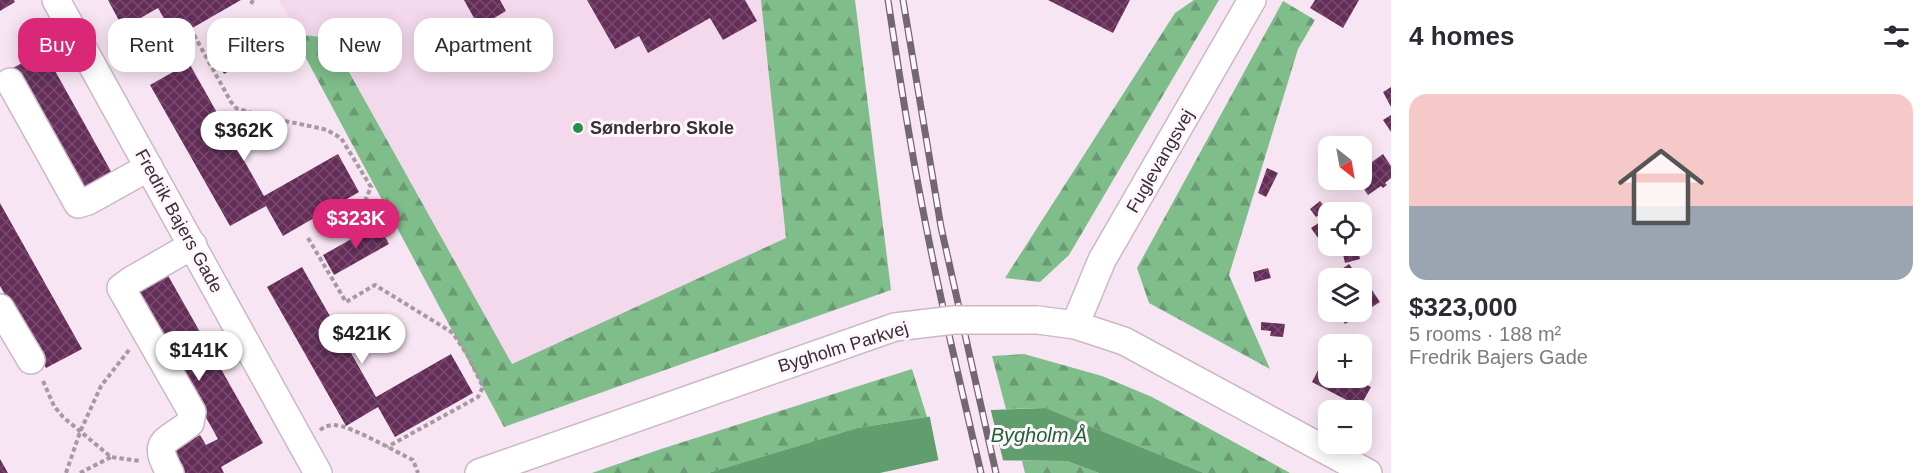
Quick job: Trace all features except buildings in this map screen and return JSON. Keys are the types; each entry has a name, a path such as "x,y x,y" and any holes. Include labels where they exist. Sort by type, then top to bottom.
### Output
{"street":[{"name":"Fredrik Bajers Gade","path":"56,0 318,473"},
{"name":"Fuglevangsvej","path":"1075,325 1102,260 1252,0"},
{"path":"10,82 78,204 88,201 149,167"},
{"path":"166,466 160,449 165,440 190,423 192,412 121,288 193,245"},
{"path":"0,308 31,360"},
{"name":"Bygholm Parkvej","path":"479,473 895,327 954,320 1038,320 1075,325 1124,341 1368,473"}],"path":[{"path":"195,37 236,108 261,116 327,130 341,138 370,187 362,208"},
{"path":"308,238 346,302 375,285 453,333 468,356 483,387 478,397 387,447"},
{"path":"66,473 101,386 138,340 148,334"},
{"path":"31,360 54,406 111,457 166,466"},
{"path":"300,439 328,425 336,425 413,460 418,473"},
{"path":"80,473 111,457"}],"shaded area":[{"name":"Sønderbro Skole","path":"279,0 794,0 814,256 501,393 320,72 402,72 402,18 318,18 318,69 306,48 306,18 289,18"}],"green space":[{"path":"761,0 855,0 891,290 504,427 306,58 306,35 318,37 318,72 349,72 512,364 786,238"},
{"path":"1194,0 1219,0 1069,255 1040,282 1005,278 1175,13"},
{"path":"1283,1 1315,20 1298,49 1229,275 1270,369 1149,303 1137,268"},
{"path":"1024,354 1102,376 1152,397 1290,473 1204,473 1046,408 1006,409 992,356"},
{"path":"912,369 927,417 857,428 708,473 592,473 661,449"},
{"path":"1022,461 1067,461 1099,473 1025,473"}],"water":[{"name":"Bygholm Å","path":"1046,408 1204,473 1099,473 1067,461 939,460 880,473 708,473 857,428 965,411"}],"pier":[{"path":"990,407 1004,464 939,463 929,413"}],"railway":[{"path":"888,0 925,223 981,473"},
{"path":"903,0 941,227 996,473"}],"place":[{"name":"Sønderbro Skole","path":"578,128"}]}
